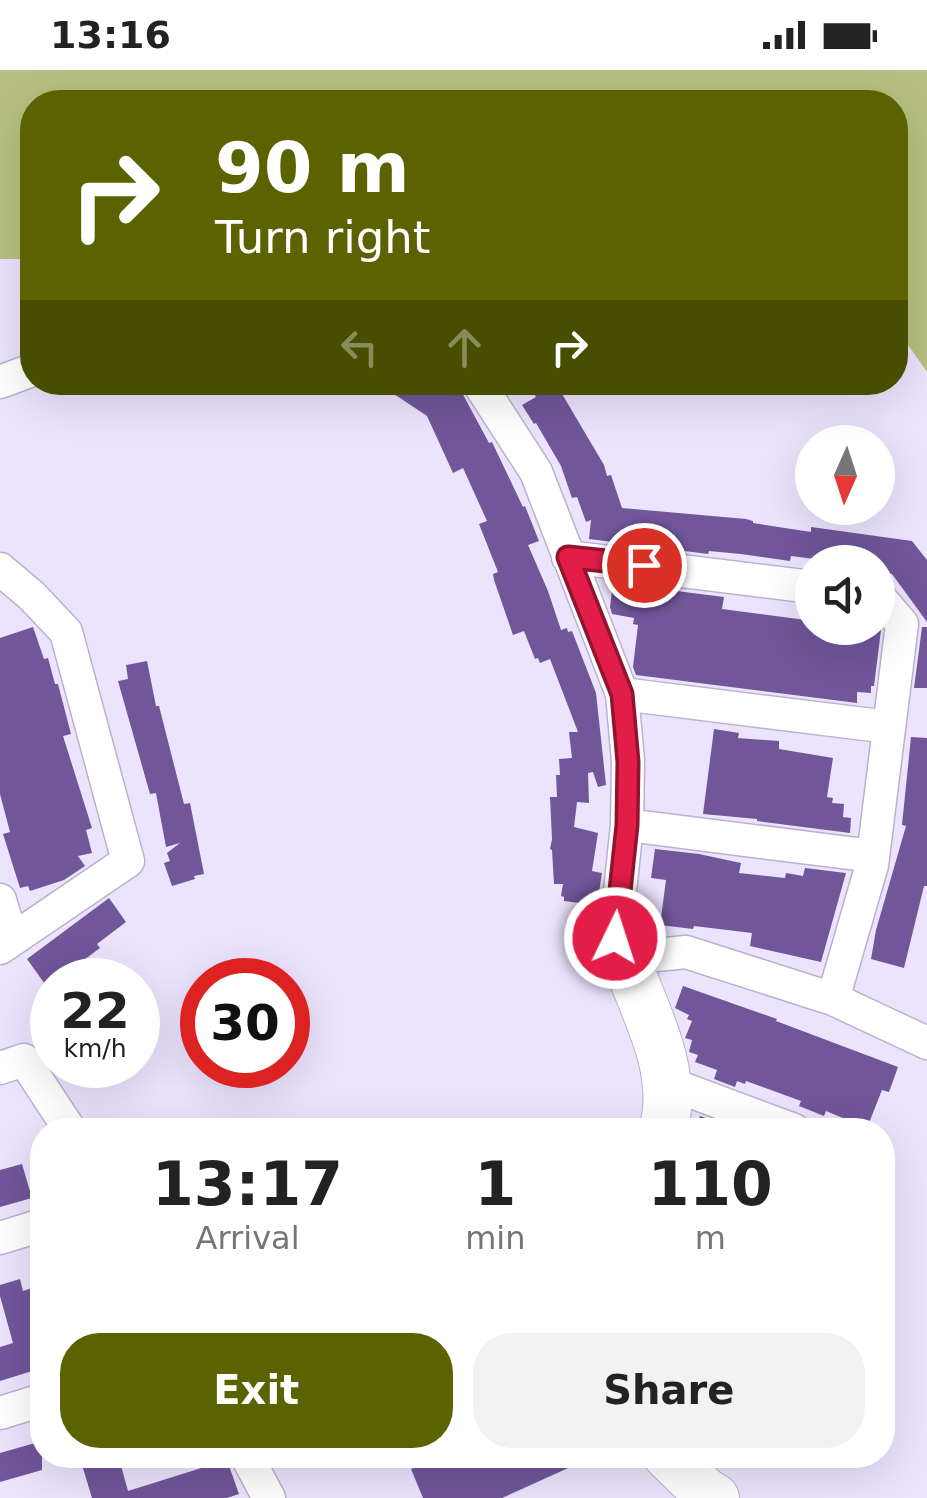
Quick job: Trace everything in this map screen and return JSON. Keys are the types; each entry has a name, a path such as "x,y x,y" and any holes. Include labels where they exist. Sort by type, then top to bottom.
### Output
{"street":[{"path":"486,395 536,472 622,694 628,762 627,825 615,938 653,1030 668,1083 666,1118"},
{"path":"568,557 795,585"},
{"path":"0,569 66,632 128,861 6,944 0,900"},
{"path":"833,998 872,865 902,624 895,616"},
{"path":"622,694 889,728"},
{"path":"627,825 873,856"},
{"path":"625,958 686,952 833,998 927,1043"},
{"path":"0,1068 24,1060 62,1118"},
{"path":"668,1083 762,1118"},
{"path":"0,1238 30,1229"},
{"path":"0,1413 30,1404"},
{"path":"253,1468 268,1498"},
{"path":"680,1468 716,1498"}],"green space":[{"path":"0,70 927,70 927,372 908,345 908,90 20,90 20,259 0,259"}],"building":[{"path":"396,395 463,395 489,443 492,442 539,541 528,545 561,630 572,631 596,693 606,785 598,787 593,772 588,773 589,803 577,802 574,827 598,833 592,871 602,873 597,905 564,901 563,884 554,884 550,849 550,797 557,797 559,759 572,758 569,732 578,732 550,659 540,663 535,659 524,631 513,635 494,580 493,574 498,572 479,524 487,521 463,468 453,473 427,416"},
{"path":"535,395 563,395 607,476 611,475 622,508 746,519 811,532 811,527 912,541 927,560 927,622 895,578 895,545 795,545 795,557 791,556 790,561 589,539 591,520 586,522 577,497 572,498 561,466 522,405"},
{"path":"613,583 724,597 722,609 795,619 795,645 879,645 874,686 871,693 857,692 857,703 636,675 633,667 638,625 633,624 634,618 612,614"},
{"path":"33,627 58,684 71,734 63,736 92,828 86,830 92,853 78,856 85,866 64,880 30,891 28,886 20,888 3,834 10,832 0,794 0,638"},
{"path":"922,627 927,627 927,688 914,688"},
{"path":"147,661 184,804 190,803 204,874 172,886 164,863 170,861 167,853 180,843 166,847 156,793 150,794 118,681 128,679 126,665"},
{"path":"714,729 739,733 738,738 779,741 779,749 833,758 827,797 833,798 832,803 844,804 843,817 851,818 850,833 703,814"},
{"path":"911,737 927,738 927,886 904,968 871,959 906,826 902,825"},
{"path":"655,849 741,863 739,873 785,878 786,873 803,876 805,868 846,873 821,962 750,946 752,933 660,925 666,880 651,878"},
{"path":"109,898 126,922 97,944 100,948 87,958 30,958 30,963 27,959"},
{"path":"683,986 898,1067 889,1092 882,1090 871,1118 843,1118 826,1111 824,1116 799,1106 801,1101 746,1081 737,1081 735,1087 714,1079 717,1070 695,1062 698,1055 689,1052 692,1040 685,1038 692,1021 675,1008"},
{"path":"22,1164 30,1199 0,1207 0,1170"},
{"path":"20,1279 23,1291 30,1289 30,1372 0,1381 0,1347 13,1343 0,1285"},
{"path":"30,1444 30,1468 42,1470 0,1482 0,1453"},
{"path":"83,1468 122,1468 128,1491 201,1468 230,1468 239,1494 227,1498 92,1498"},
{"path":"568,1468 502,1498 423,1498 411,1469"}],"route":[{"path":"615,938 627,825 628,762 622,694 568,557 644,565"}]}
